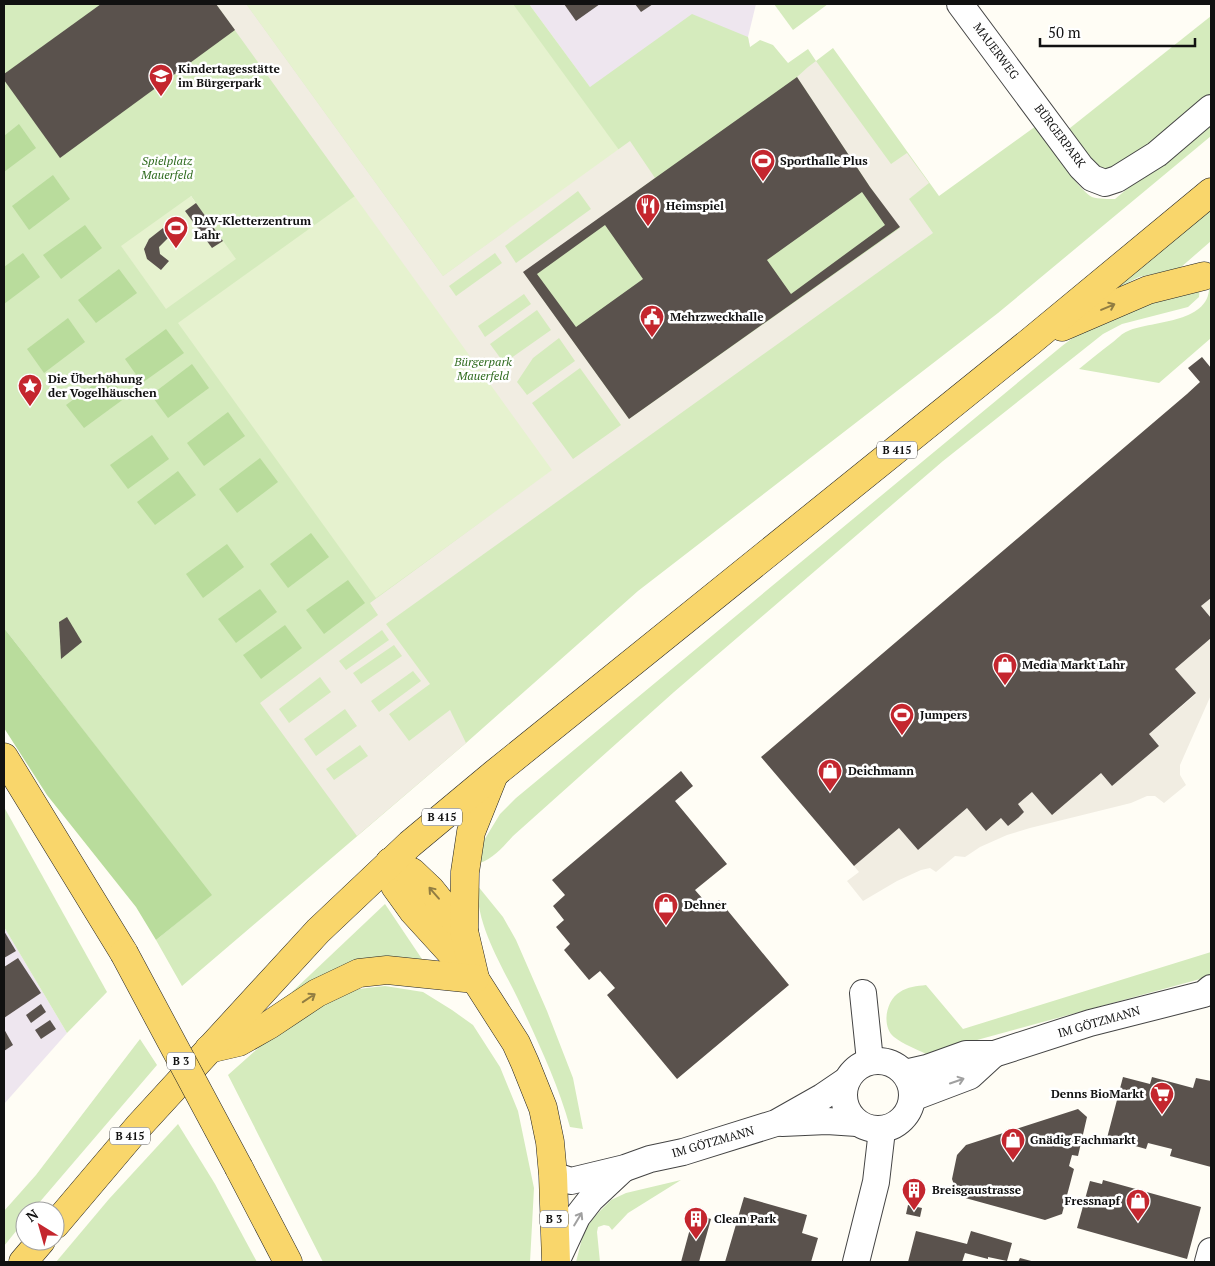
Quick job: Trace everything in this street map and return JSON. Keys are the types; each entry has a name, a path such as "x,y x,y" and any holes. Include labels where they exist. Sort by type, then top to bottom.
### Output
{"main road":[{"name":"B 415","path":"65,1213 138,1127 208,1049 318,932 390,862 494,774 1031,341 1211,192"},
{"path":"1031,341 1148,290 1204,276"},
{"name":"B 3","path":"4,757 124,953 288,1262"},
{"name":"B 3","path":"475,979 464,931 465,872 471,832 494,774"},
{"name":"B 3","path":"390,862 412,872 431,890 464,931"},
{"name":"B 3","path":"390,862 395,886 413,912 475,979 516,1043 543,1108 550,1142 553,1175 556,1262"},
{"name":"B 3","path":"208,1049 239,1042 269,1025 317,993 359,973 387,970 475,979"}],"street":[{"name":"MAUERWEG","path":"960,4 1032,99"},
{"name":"BÜRGERPARK","path":"1032,99 1081,167 1092,178 1104,183 1117,179 1157,154 1211,108"},
{"path":"856,1262 876,1182 882,1130 894,1126 903,1119 910,1110 912,1098 910,1080 904,1072 889,1062 880,1060 870,1062 863,993"},
{"name":"IM GÖTZMANN","path":"904,1072 927,1068 966,1054 994,1054 1090,1023 1209,993"},
{"name":"IM GÖTZMANN","path":"912,1098 970,1076 994,1054"},
{"name":"IM GÖTZMANN","path":"650,1159 683,1152 776,1123 822,1097 847,1080 853,1071 861,1065 870,1062"},
{"path":"847,1080 844,1089 846,1108 857,1123"},
{"name":"IM GÖTZMANN","path":"776,1123 828,1121 857,1123 865,1127 882,1130"},
{"path":"553,1175 571,1166 592,1162 650,1159"},
{"name":"B 3","path":"556,1262 577,1218 591,1199 625,1168 650,1159"},
{"path":"553,1175 571,1181 625,1168"},
{"path":"1208,1262 1211,1251"}],"shaded area":[{"path":"216,4 248,4 443,276 630,141 655,178 524,273 629,419 900,228 870,187 797,77 808,67 816,61 891,164 907,153 929,183 909,199 933,233 386,624 430,684 389,714 409,741 450,710 466,743 357,836 260,703 378,615 370,603 552,470","holes":["578,191 591,209 516,263 505,246","495,253 502,263 456,296 449,286","524,294 531,304 485,337 478,326","537,310 551,330 504,363 490,344","559,338 575,361 527,395 517,382 533,358","580,368 621,425 573,459 532,403","382,630 389,640 346,670 339,661","394,645 402,656 361,684 353,673","413,671 421,681 379,712 371,701","320,677 331,692 289,723 279,709","345,709 357,726 316,756 304,739","360,745 368,756 334,780 326,769"]},
{"path":"529,4 756,4 748,37 750,47 628,139"},
{"path":"1211,598 1211,618 1201,606"},
{"path":"1211,638 1211,695 1180,765 1180,775 1186,785 1164,803 1155,796 1147,796 1131,803 1007,835 980,847 965,857 955,856 936,872 930,868 921,870 897,881 863,901 847,881 859,872 854,866 899,828 918,850 967,808 986,831 1001,818 1009,825 1024,812 1018,804 1032,792 1101,773 1112,786 1159,746 1149,734 1196,694 1175,669"},
{"path":"4,927 67,1033 4,1104"}],"green space":[{"name":"Bürgerpark Mauerfeld","path":"4,4 529,4 590,87 692,14 748,37 750,47 760,40 773,45 788,63 808,49 816,61 833,48 939,196 1036,126 1054,153 1086,193 1094,198 1115,199 1211,119 1211,136 998,313 638,591 466,743 182,986 156,940 211,895 4,628","holes":["191,196 232,255 184,228"]},
{"path":"248,4 513,4 619,150 443,276"},
{"path":"774,4 828,4 793,30"},
{"path":"1211,16 1211,94 1124,164 1110,169 1092,166 1065,132"},
{"path":"19,124 36,148 4,172 4,136"},
{"path":"53,175 70,199 29,230 12,206"},
{"name":"DAV-Kletterzentrum Lahr","path":"191,196 236,259 166,309 121,246"},
{"path":"355,196 553,470 376,598 178,323"},
{"path":"1211,209 1211,241 1180,268 1139,277 1115,289"},
{"path":"85,225 102,248 61,279 43,255"},
{"path":"23,253 40,277 4,304 4,267"},
{"path":"119,269 137,293 96,323 78,300"},
{"path":"1209,283 1211,283 1211,338 1159,383 1079,369 1126,332 1192,313 1202,306 1208,296"},
{"path":"1200,286 1199,297 1188,307 1122,324 1103,334 943,461 674,692 513,836 498,852 480,863 483,842 500,814 516,798 1062,346 1095,321"},
{"path":"68,318 85,342 44,373 27,349"},
{"path":"166,329 184,353 142,383 125,359"},
{"path":"192,364 209,388 168,418 151,395"},
{"path":"108,374 125,398 84,428 66,405"},
{"path":"228,412 245,436 204,466 187,443"},
{"path":"152,435 169,459 128,489 110,465"},
{"path":"260,458 278,482 237,513 219,489"},
{"path":"178,471 196,495 155,525 137,502"},
{"path":"311,533 329,557 288,588 270,564"},
{"path":"227,544 244,567 203,598 186,574"},
{"path":"348,580 365,603 324,634 306,610"},
{"path":"260,589 277,612 236,643 218,619"},
{"path":"285,625 302,648 261,679 243,655"},
{"path":"4,628 212,895 156,940 136,907 47,795 4,728"},
{"path":"4,807 107,992 67,1033 4,927"},
{"path":"477,885 503,917 516,940 547,1011 573,1078 583,1129 570,1127 547,1062 485,930 478,900"},
{"path":"385,904 428,968 294,994 292,992"},
{"path":"1211,952 1211,976 926,1054 894,1037 887,1026 887,1013 891,1001 900,992 912,987 926,985 963,1029"},
{"path":"385,986 423,992 452,1010 473,1025 500,1067 518,1111 534,1188 530,1262 323,1262 228,1075 277,1032 317,1004 345,992"},
{"path":"140,1039 157,1065 41,1201 15,1201 15,1232 4,1246 4,1211 36,1175"},
{"path":"178,1124 215,1184 257,1262 56,1262 109,1199"},
{"path":"681,1180 628,1213 612,1230 609,1226 598,1227 600,1262 576,1262 584,1231 595,1216 611,1200 626,1193"}],"building":[{"name":"Kindertagesstätte im Bürgerpark","path":"101,4 216,4 235,30 60,158 4,80 4,74"},
{"path":"564,4 600,4 576,21"},
{"path":"635,4 653,4 641,12"},
{"path":"797,77 870,187 900,227 629,419 523,272","holes":["862,192 885,225 791,294 767,260","605,225 643,279 576,327 537,274"]},
{"path":"196,203 223,241 212,248 185,211"},
{"path":"163,228 170,236 159,247 160,254 169,261 161,270 147,259 144,249 149,239"},
{"path":"1202,357 1211,368 1211,598 1201,606 1211,618 1211,638 1175,669 1196,693 1149,734 1159,746 1112,786 1101,773 1052,815 1032,792 1018,804 1024,812 1018,818 1008,826 1001,818 986,831 967,808 918,850 899,828 854,866 761,757 1187,394 1200,382 1188,368"},
{"path":"67,617 82,642 61,659 59,622"},
{"name":"Dehner","path":"681,771 693,786 675,801 727,864 695,890 710,907 719,900 789,985 677,1079 607,995 615,988 600,971 589,980 564,950 570,944 556,927 564,920 553,906 565,895 552,880"},
{"path":"4,931 16,951 4,958"},
{"path":"18,958 41,993 4,1018 4,967"},
{"path":"41,1004 46,1012 31,1023 26,1015"},
{"path":"50,1020 56,1029 41,1039 35,1030"},
{"path":"4,1029 13,1045 4,1051"},
{"name":"Denns BioMarkt","path":"1123,1077 1150,1084 1152,1077 1193,1088 1196,1078 1211,1081 1211,1167 1170,1156 1172,1149 1148,1143 1146,1149 1107,1138"},
{"name":"Gnädig Fachmarkt","path":"1078,1109 1087,1117 1078,1156 1072,1155 1069,1166 1074,1169 1062,1214 1045,1220 958,1196 952,1179 957,1155 966,1145"},
{"name":"Fressnapf","path":"1103,1180 1201,1207 1187,1259 1077,1228 1090,1181 1102,1184"},
{"path":"744,1197 807,1215 802,1233 818,1238 811,1262 725,1262"},
{"name":"Breisgaustrasse","path":"908,1205 922,1208 920,1217 906,1214"},
{"name":"Clean Park","path":"694,1214 711,1219 699,1262 681,1262"},
{"path":"916,1231 967,1244 971,1231 1012,1243 1007,1261 988,1257 988,1259 965,1253 962,1262 908,1262"},
{"path":"1020,1258 1035,1262 1018,1262"}],"place":[{"name":"Kindertagesstätte im Bürgerpark","path":"161,97"},
{"name":"Sporthalle Plus","path":"763,182"},
{"name":"Heimspiel","path":"648,227"},
{"name":"DAV-Kletterzentrum Lahr","path":"176,249"},
{"name":"Mehrzweckhalle","path":"652,338"},
{"name":"Die Überhöhung der Vogelhäuschen","path":"30,407"},
{"name":"Media Markt Lahr","path":"1005,686"},
{"name":"Jumpers","path":"902,736"},
{"name":"Deichmann","path":"830,792"},
{"name":"Dehner","path":"666,926"},
{"name":"Denns BioMarkt","path":"1162,1115"},
{"name":"Gnädig Fachmarkt","path":"1013,1161"},
{"name":"Breisgaustrasse","path":"914,1211"},
{"name":"Fressnapf","path":"1138,1222"},
{"name":"Clean Park","path":"696,1240"}],"park label":[{"name":"Spielplatz Mauerfeld","path":"167,168"}]}
